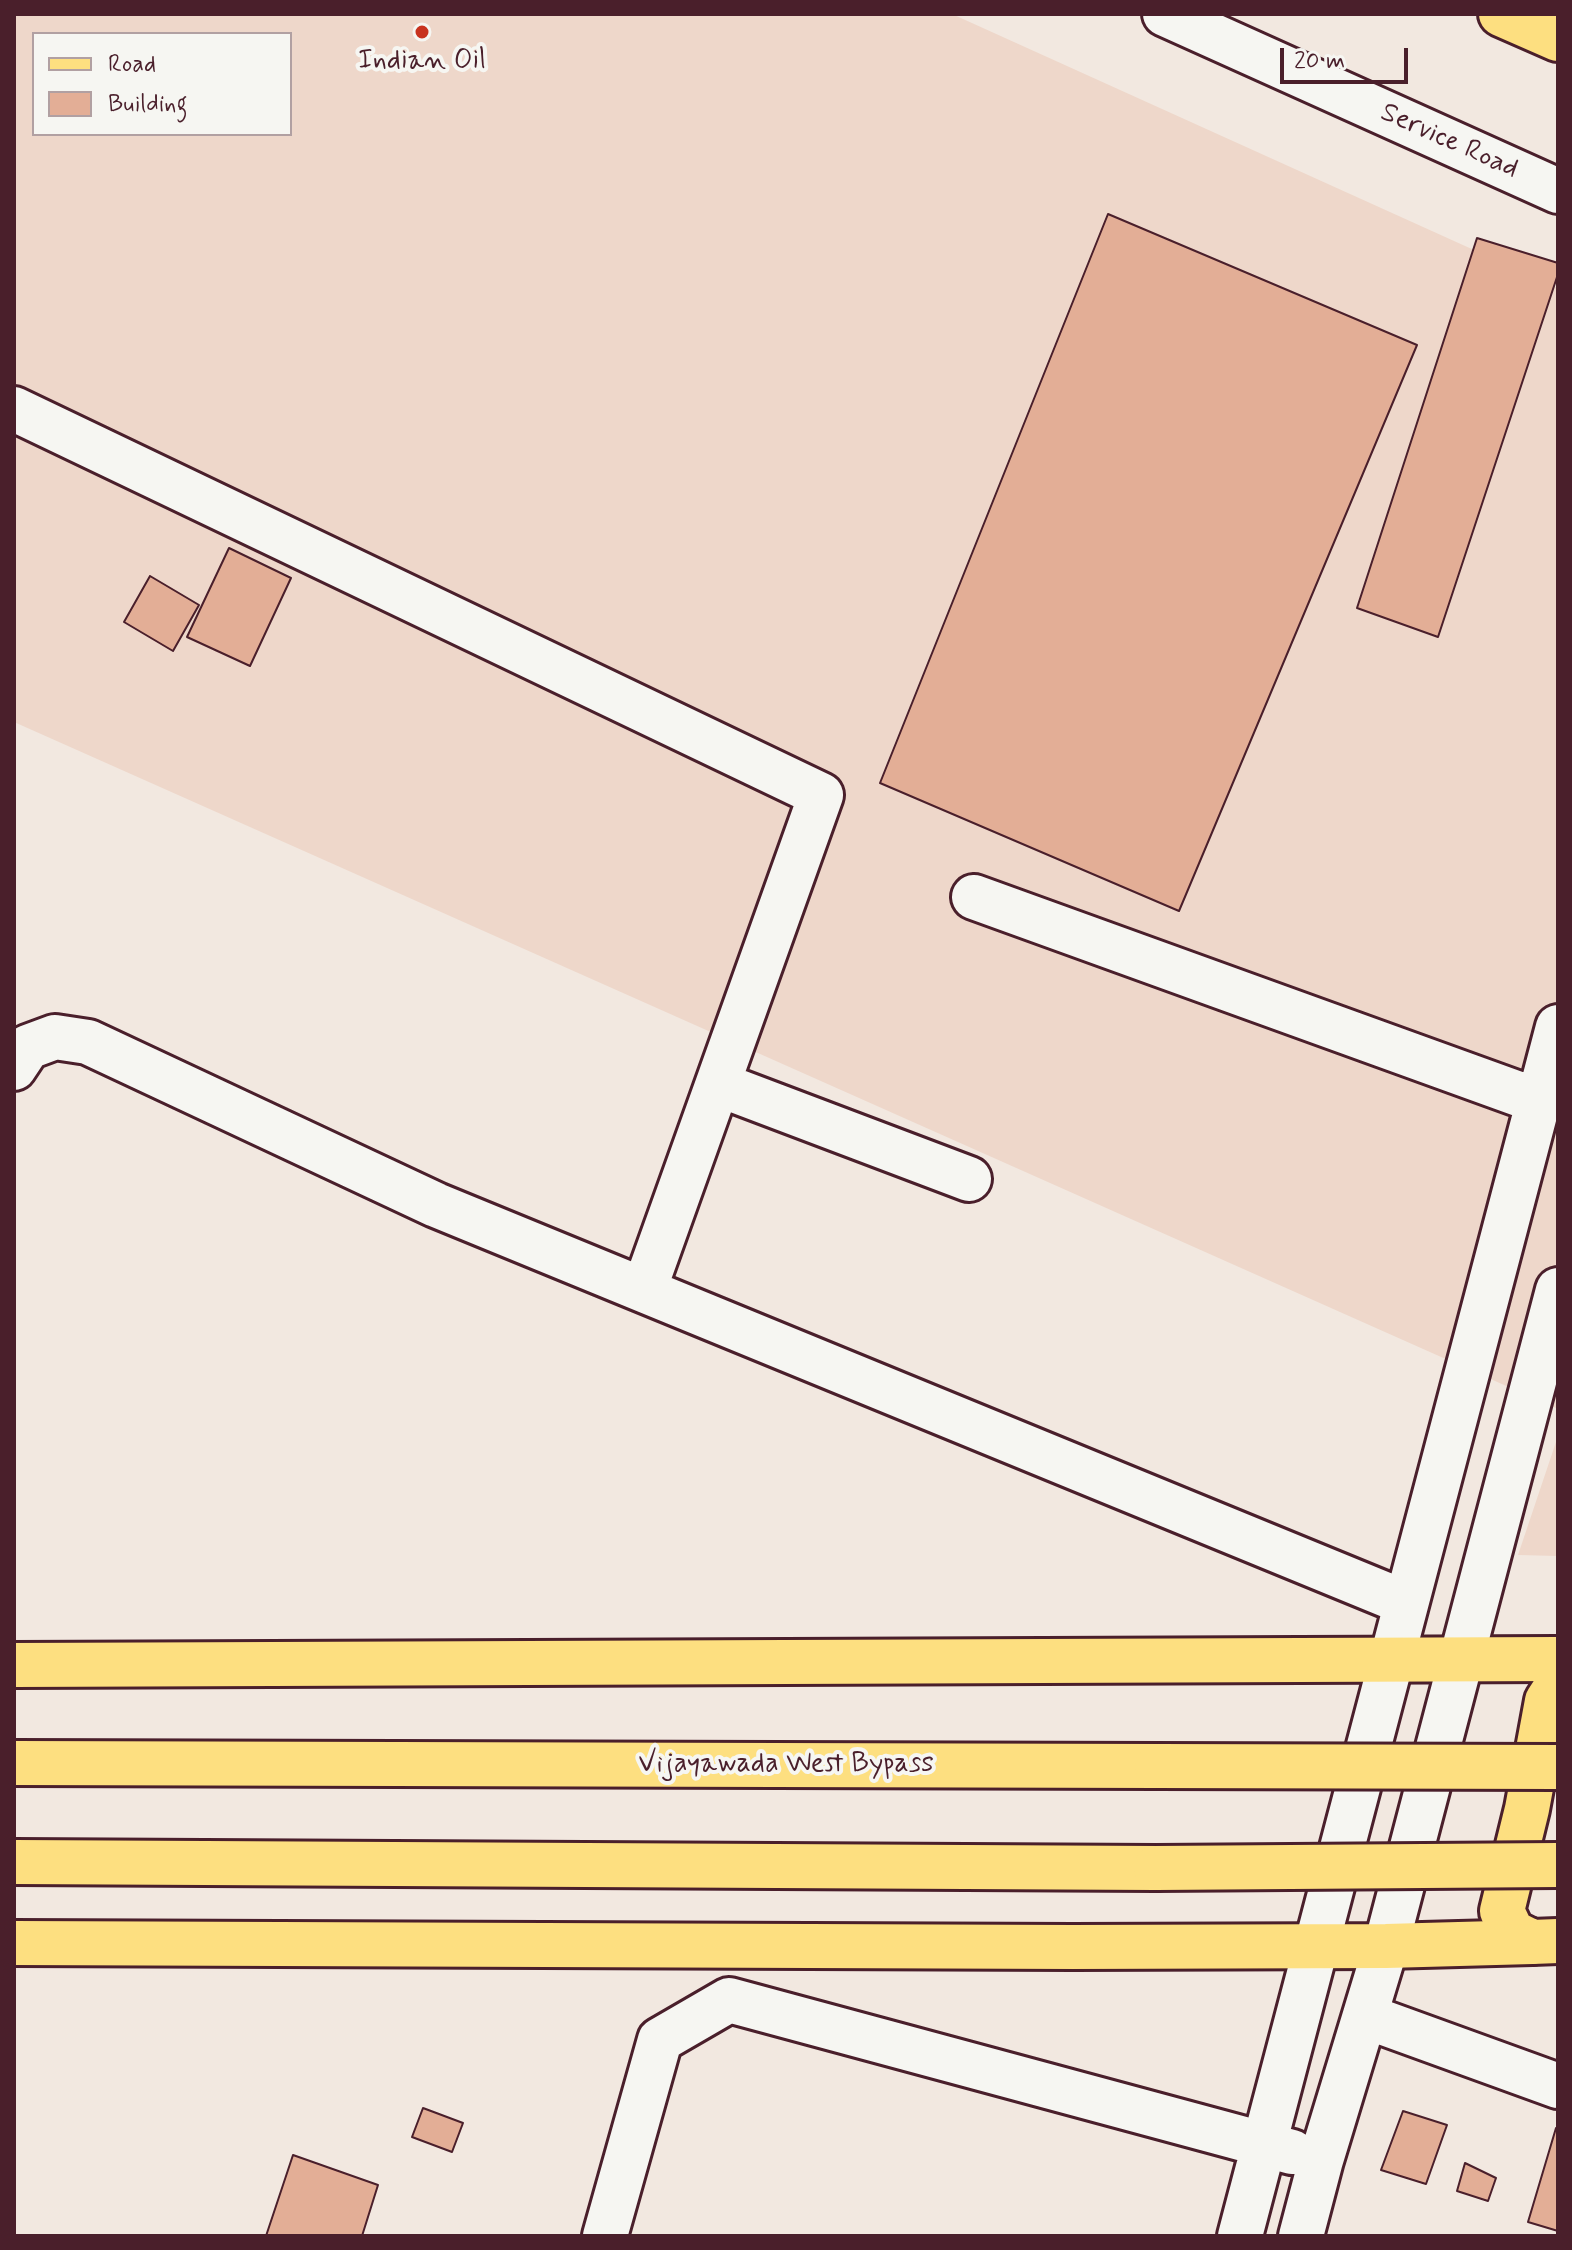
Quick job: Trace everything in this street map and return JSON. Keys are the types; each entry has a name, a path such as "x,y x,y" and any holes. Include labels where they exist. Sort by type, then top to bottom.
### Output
{"main road":[{"path":"1501,14 1558,39"},
{"path":"14,1665 1558,1659"},
{"path":"1545,1942 1512,1932 1502,1911 1527,1809 1547,1701 1558,1684"},
{"name":"Vijayawada West Bypass","path":"14,1763 1558,1767"},
{"path":"14,1862 1156,1868 1558,1865"},
{"path":"14,1943 994,1947 1386,1946 1545,1942"}],"street":[{"name":"Service Road","path":"1165,14 1558,191"},
{"path":"14,409 821,795 644,1290"},
{"path":"974,897 1538,1101"},
{"path":"1240,2236 1558,1027"},
{"path":"14,1068 28,1047 55,1037 88,1042 436,1205 1406,1603"},
{"path":"718,1084 969,1179"},
{"path":"1301,2236 1386,1946 1558,1290"},
{"path":"605,2236 660,2040 729,2000 1321,2160"},
{"path":"1365,2016 1558,2086"}],"shaded area":[{"path":"14,14 952,14 1558,288 1558,1409 14,722"},
{"path":"1558,1436 1558,1556 1518,1555"}],"building":[{"path":"1108,214 1417,345 1179,911 880,783"},
{"path":"1477,238 1558,263 1558,274 1438,637 1357,608"},
{"path":"229,548 291,578 250,666 187,637"},
{"path":"150,576 199,605 173,651 124,622"},
{"path":"423,2108 463,2123 452,2152 412,2137"},
{"path":"1403,2111 1447,2125 1426,2184 1381,2170"},
{"path":"1558,2129 1558,2231 1528,2222"},
{"path":"293,2155 378,2185 362,2236 266,2236"},
{"path":"1465,2163 1496,2178 1488,2201 1457,2191"}],"place":[{"name":"Indian Oil","path":"422,32"}]}
